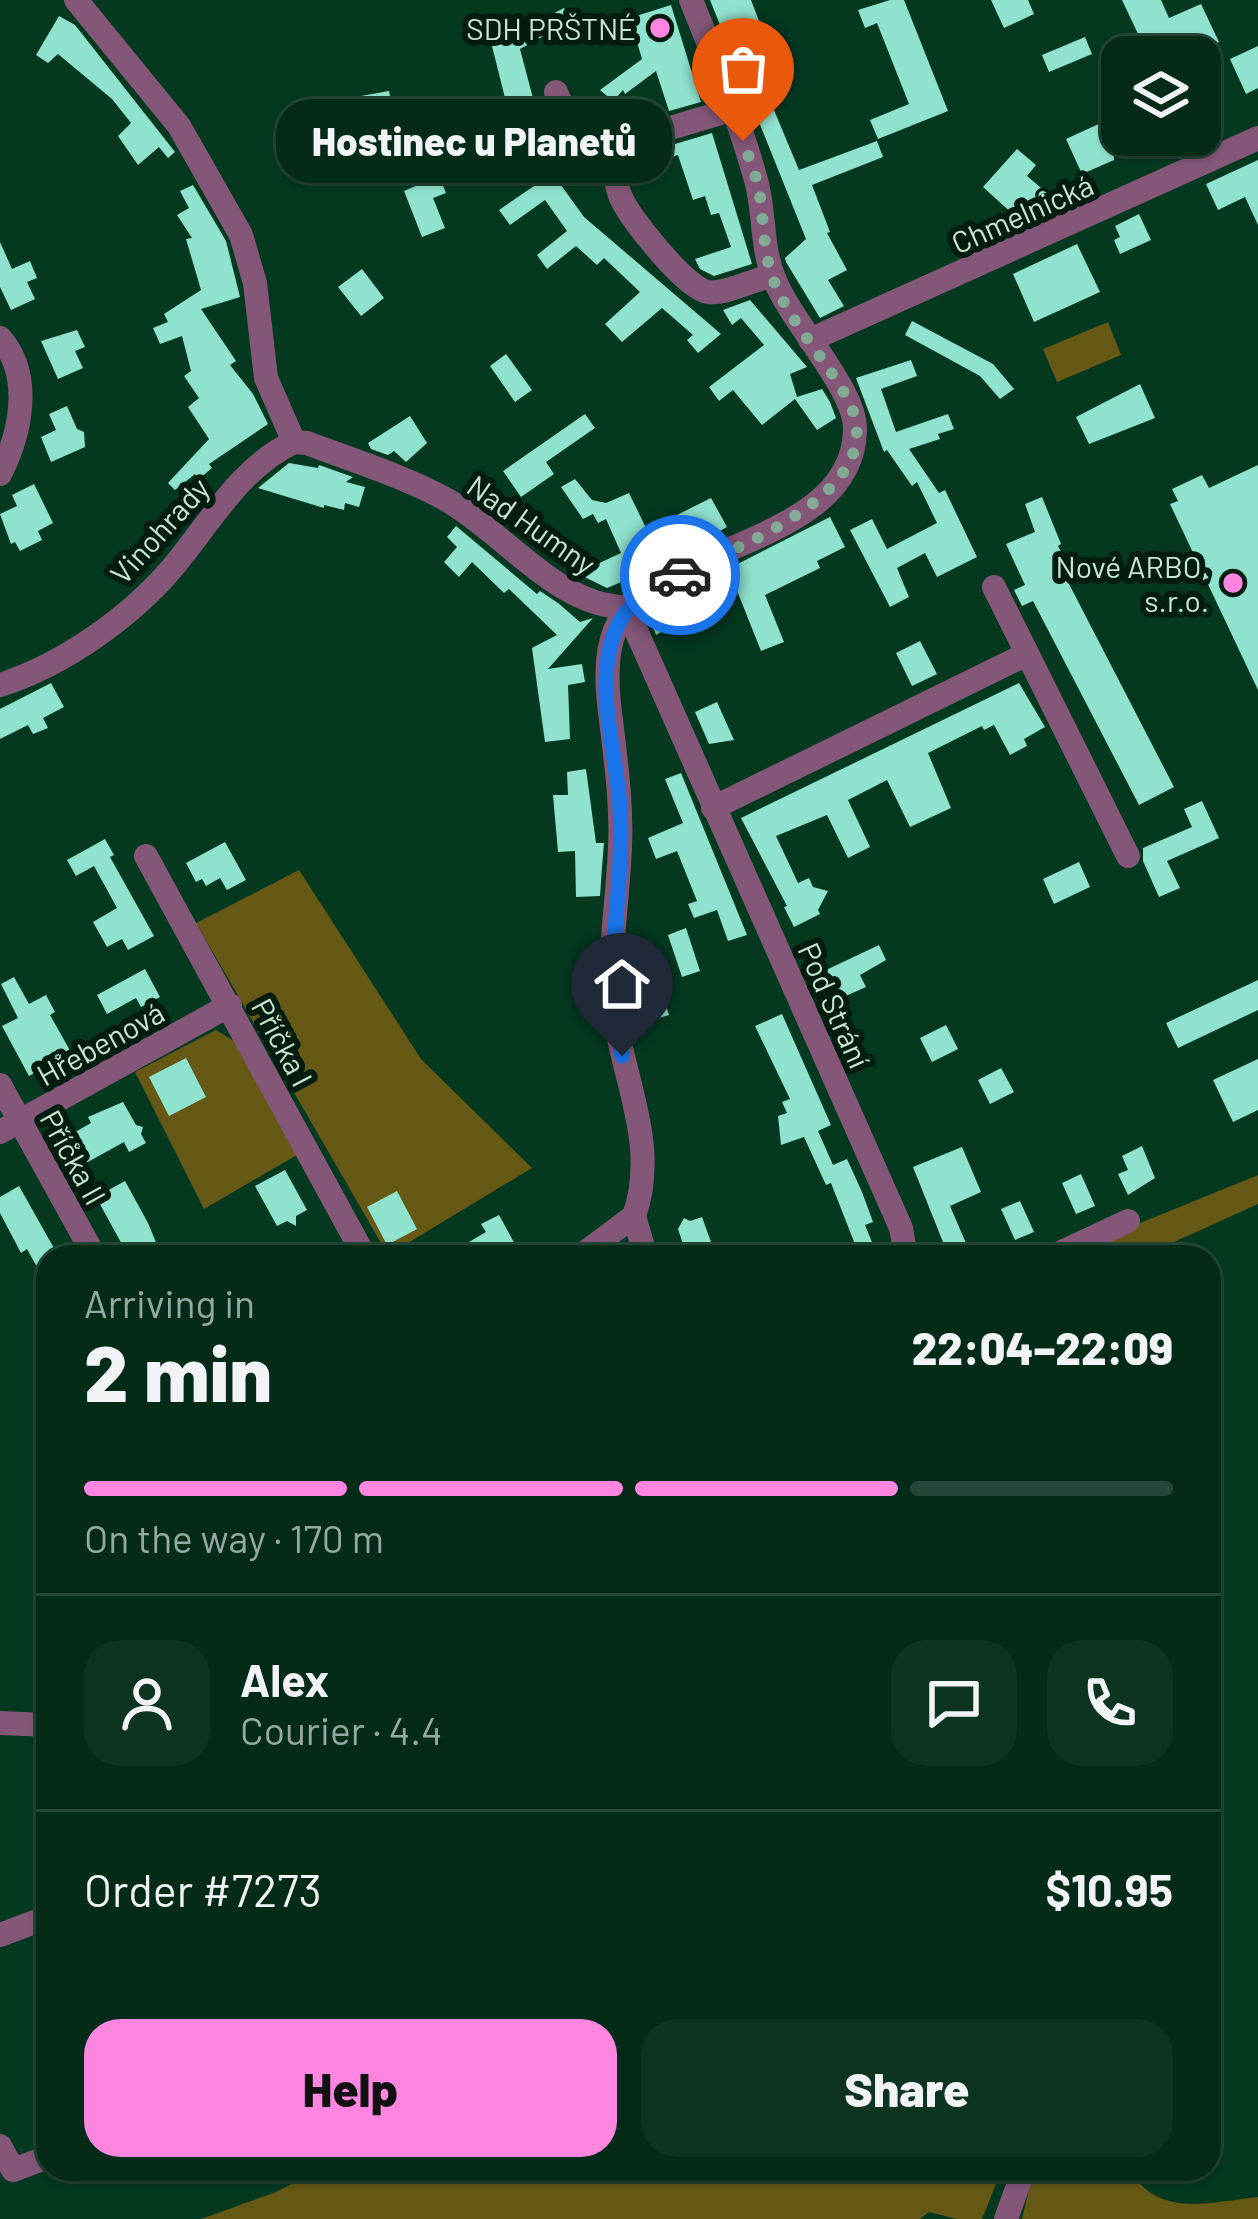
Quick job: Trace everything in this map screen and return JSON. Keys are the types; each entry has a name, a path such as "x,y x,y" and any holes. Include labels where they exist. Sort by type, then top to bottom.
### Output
{"street":[{"path":"76,0 179,126 241,235 255,283 266,378 294,442"},
{"path":"642,1245 634,1216 643,1144 613,1004 611,955 620,810 608,686 610,647 640,595 807,511 836,482 852,450 855,421 850,404 772,275 758,185 691,0"},
{"path":"556,92 561,108 577,123 614,145 734,110"},
{"name":"Chmelnická","path":"810,340 1258,138"},
{"path":"614,145 615,178 623,202 700,290 712,293 772,275"},
{"path":"0,338 11,351 20,383 15,444 0,474"},
{"name":"Nad Humny","path":"294,442 308,443 441,496 483,521 562,587 596,604 629,607"},
{"name":"Vinohrady","path":"0,685 40,669 128,610 173,567 244,479 294,442"},
{"path":"994,587 1128,856"},
{"name":"Pod Strání","path":"629,607 713,808 901,1228 904,1245"},
{"path":"713,808 1027,654"},
{"name":"Příčka I","path":"146,856 359,1245"},
{"name":"Hřebenová","path":"10,1127 230,1006"},
{"name":"Příčka II","path":"0,1085 10,1127 86,1245"},
{"path":"595,1245 634,1216"},
{"path":"1092,1245 1128,1221"},
{"path":"0,1723 36,1724"},
{"path":"0,1935 36,1922"},
{"path":"0,2146 13,2170 36,2161"},
{"path":"1006,2219 1020,2181"}],"shaded area":[{"path":"1108,322 1121,355 1057,382 1043,349"},
{"path":"299,870 421,1059 532,1168 405,1245 382,1245 196,923"},
{"path":"216,1030 234,1041 297,1155 204,1209 135,1072"},
{"path":"1258,1175 1258,1204 1167,1245 1086,1245"},
{"path":"298,2181 997,2181 982,2219 929,2212 920,2219 201,2219"},
{"path":"1031,2181 1138,2181 1154,2195 1186,2204 1258,2197 1258,2219 1022,2219"}],"building":[{"path":"710,0 751,0 765,37 760,39 764,50 751,55 799,170 877,141 883,157 812,185 827,233 847,270 828,280 844,306 820,318 786,262 806,239"},
{"path":"904,0 948,111 878,139 870,120 909,104 877,23 865,28 858,10"},
{"path":"991,0 1028,0 1034,14 1004,28"},
{"path":"1122,0 1161,0 1169,18 1201,4 1216,36 1139,36"},
{"path":"671,5 701,102 669,111 656,71 613,101 600,90 642,59 630,18"},
{"path":"564,8 571,21 520,49 553,174 584,217 721,334 698,353 687,340 693,335 662,308 622,342 605,324 640,292 604,258 597,265 576,246 547,269 537,255 567,231 545,200 510,225 499,210 537,184 523,135 479,150 474,133 511,122 492,46"},
{"path":"59,16 75,25 175,152 168,158 159,147 138,165 118,136 131,123 112,99 58,54 48,63 36,55"},
{"path":"1085,37 1092,54 1049,72 1042,55"},
{"path":"1258,46 1258,88 1246,94 1230,59"},
{"path":"389,91 399,143 370,149 361,96"},
{"path":"1101,123 1101,156 1114,156 1114,160 1082,174 1066,139"},
{"path":"712,133 752,264 714,276 700,269 695,259 731,247 719,213 711,215 705,196 693,200 678,155 659,161 655,150"},
{"path":"1017,149 1036,165 1027,176 1060,204 1052,213 1025,225 983,187"},
{"path":"1258,160 1258,225 1245,197 1218,210 1206,184"},
{"path":"439,176 446,193 433,198 445,228 422,237 404,191"},
{"path":"193,185 226,241 240,297 201,309 236,361 230,365 253,394 268,424 209,464 212,468 199,479 195,474 175,490 168,483 209,439 188,407 199,398 184,376 191,371 182,336 160,344 153,328 168,322 164,314 201,290 186,239 192,238 177,215 189,208 180,191"},
{"path":"1139,214 1151,240 1120,254 1115,226"},
{"path":"0,242 12,269 30,261 37,278 27,282 35,299 11,310 0,287"},
{"path":"1077,244 1100,292 1034,322 1013,274"},
{"path":"362,269 384,298 361,316 338,287"},
{"path":"750,300 807,367 790,374 797,397 822,389 830,402 836,418 817,430 795,399 762,425 733,390 719,401 709,387 764,345 741,318 732,325 723,310"},
{"path":"912,321 993,364 1014,389 1000,399 980,376 905,335"},
{"path":"77,330 85,347 75,351 83,368 58,379 41,341"},
{"path":"506,354 532,390 515,402 490,366"},
{"path":"911,360 917,376 881,389 896,432 948,414 954,429 909,449 939,493 945,490 977,557 937,577 925,553 897,568 909,597 890,607 850,530 872,519 887,549 937,523 917,482 912,486 884,452 856,378"},
{"path":"1140,384 1155,418 1089,444 1076,417"},
{"path":"67,406 77,429 84,432 85,447 51,462 41,437 56,430 49,414"},
{"path":"585,414 595,428 546,462 554,474 521,497 503,471"},
{"path":"410,416 427,443 406,462 394,451 388,455 371,449 368,443"},
{"path":"289,463 319,465 353,477 346,482 365,487 359,507 345,503 344,510 324,508 258,488"},
{"name":"Nové ARBO, s.r.o.","path":"1258,465 1258,690 1170,504 1178,501 1172,489 1202,475 1209,488"},
{"path":"575,479 592,500 606,503 629,493 647,530 711,498 727,527 607,588 560,565 569,551 593,566 621,553 606,519 598,523 593,514 583,519 561,487"},
{"path":"34,484 53,523 38,531 42,540 20,551 15,542 11,544 0,514 17,506 12,495"},
{"path":"1042,497 1075,579 1068,582 1174,787 1139,805 1033,601 1022,606 1014,590 1025,585 1006,544 1035,532 1025,504"},
{"path":"830,517 845,547 817,561 820,568 765,595 784,642 761,651 736,588 656,635 648,613 663,602"},
{"path":"456,526 537,594 540,591 580,622 593,618 548,669 582,664 585,682 568,685 570,739 545,742 532,648 557,635 509,589 504,593 472,562 459,577 444,562 457,547 447,537"},
{"path":"920,641 937,674 912,686 896,653"},
{"path":"51,683 64,707 43,718 48,728 33,734 28,725 0,739 0,709"},
{"path":"1019,683 1045,727 1024,739 1027,746 1010,755 994,725 984,730 982,726 928,753 951,808 910,827 887,780 848,800 870,847 848,858 827,815 776,836 798,883 809,878 813,887 828,891 820,914 794,927 741,818"},
{"path":"717,702 734,740 709,744 695,712"},
{"path":"586,769 596,843 604,843 600,896 576,897 575,851 558,852 553,795 568,795 567,772"},
{"path":"681,773 747,935 728,941 717,910 694,918 688,904 697,901 677,851 656,859 648,838 683,823 665,779"},
{"path":"1202,801 1219,838 1167,861 1180,888 1159,897 1143,861 1143,848 1192,827 1184,809"},
{"path":"105,839 114,855 110,857 154,936 128,950 122,939 107,947 93,922 117,908 94,866 76,876 67,860"},
{"path":"225,842 246,880 227,890 220,878 206,886 202,879 196,882 186,863"},
{"path":"1079,862 1090,887 1054,904 1043,879"},
{"path":"686,928 700,971 682,977 668,935"},
{"path":"879,945 886,960 860,975 866,987 832,1002 824,971"},
{"path":"145,969 160,997 141,1007 136,998 107,1014 97,995"},
{"path":"646,970 655,999 663,997 669,1015 635,1025 630,975"},
{"path":"14,977 29,1004 46,995 55,1012 50,1015 77,1063 46,1080 40,1070 29,1076 2,1026 18,1018 1,984"},
{"path":"1258,980 1258,1010 1178,1048 1166,1023"},
{"path":"782,1014 831,1125 818,1131 833,1165 847,1159 873,1222 865,1225 873,1245 855,1245 831,1183 826,1185 804,1137 781,1145 778,1116 787,1113 782,1102 790,1099 755,1026"},
{"path":"946,1025 958,1049 932,1062 920,1038"},
{"path":"186,1058 206,1097 169,1116 149,1077"},
{"path":"1258,1059 1258,1110 1233,1122 1213,1080"},
{"path":"1001,1068 1014,1092 990,1104 978,1080"},
{"path":"123,1102 136,1125 143,1127 146,1143 129,1152 124,1142 86,1163 81,1155 74,1158 63,1139 91,1123 88,1117"},
{"path":"1142,1146 1155,1178 1128,1195 1118,1174 1128,1170 1122,1156"},
{"path":"962,1147 981,1192 950,1206 967,1245 944,1245 913,1167"},
{"path":"285,1170 307,1210 296,1216 296,1226 287,1221 277,1226 255,1186"},
{"path":"1081,1174 1095,1206 1076,1214 1062,1183"},
{"path":"125,1181 157,1245 122,1245 96,1197"},
{"path":"19,1186 52,1245 36,1245 36,1265 27,1249 21,1253 0,1213 0,1197"},
{"path":"397,1191 417,1229 387,1245 367,1207"},
{"path":"1020,1201 1034,1232 1015,1240 1001,1209"},
{"path":"499,1215 515,1245 471,1245 486,1232 481,1224"},
{"path":"702,1217 711,1242 683,1245 678,1229 684,1218"}],"way so far":[{"path":"680,575 807,511 836,482 855,434 850,404 772,275 758,185 743,141"}],"place":[{"name":"SDH PRŠTNÉ","path":"660,28"},
{"name":"Hostinec u Planetů","path":"743,141"},
{"name":"Nové ARBO, s.r.o.","path":"1233,583"}],"route":[{"path":"622,1056 611,955 620,810 609,704 610,647 633,601 680,575"}]}
